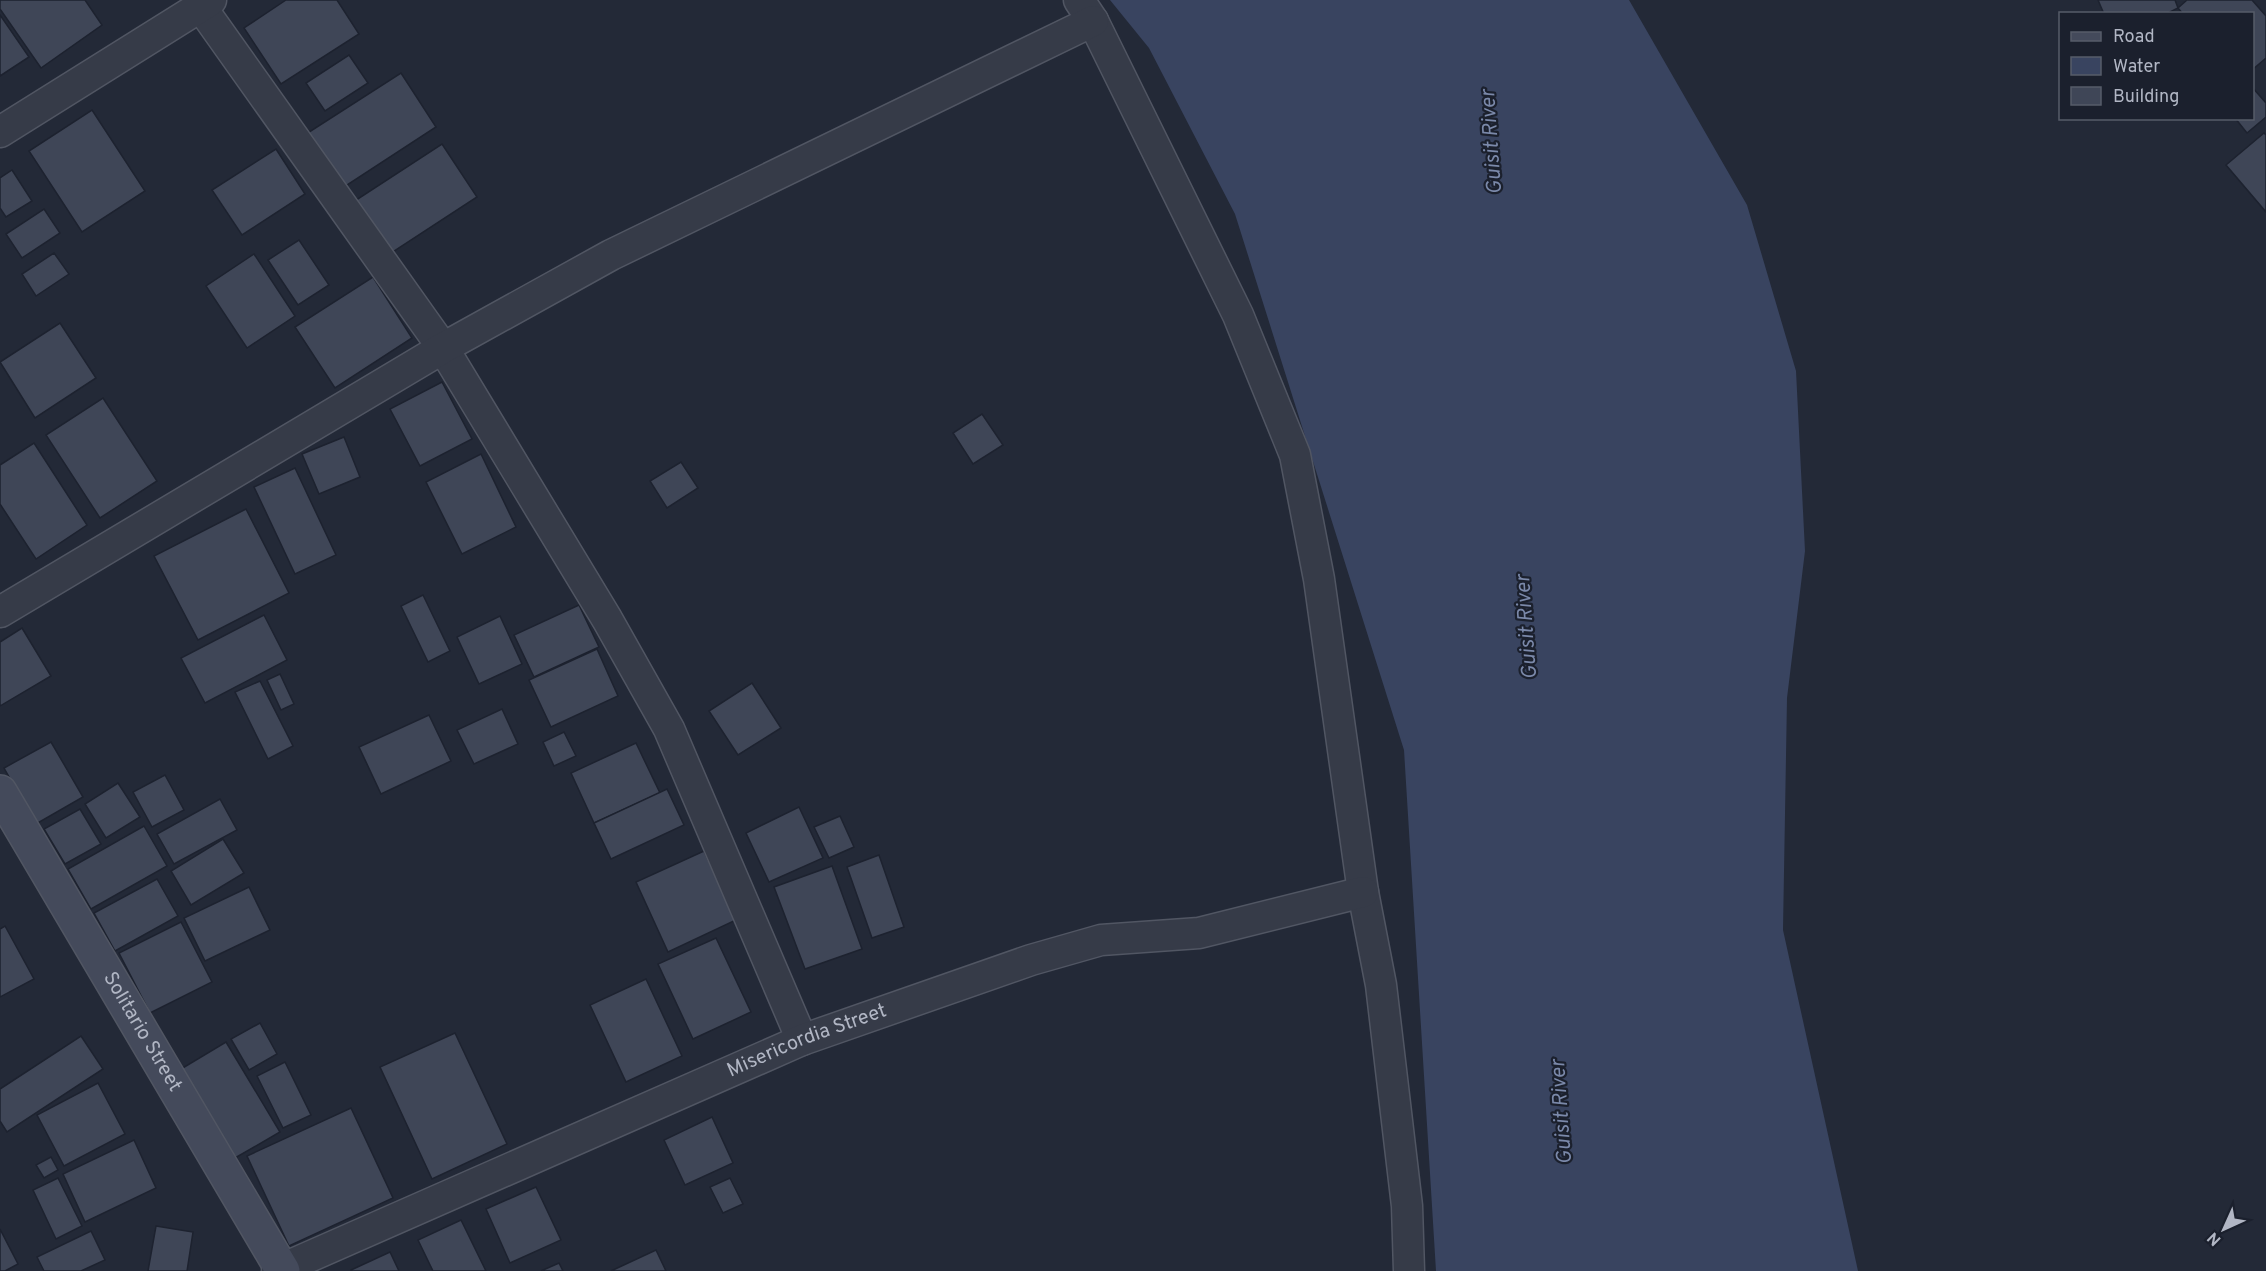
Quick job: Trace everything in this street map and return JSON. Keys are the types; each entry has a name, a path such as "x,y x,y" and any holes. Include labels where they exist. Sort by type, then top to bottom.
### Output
{"main road":[{"name":"Solitario Street","path":"0,792 281,1270"}],"street":[{"path":"0,132 206,3 443,348 607,619 669,729 802,1040"},
{"path":"0,612 443,348 610,255 1086,11 1238,315 1295,455 1319,579 1363,892 1381,986 1407,1206 1409,1271"},
{"name":"Misericordia Street","path":"281,1270 802,1040 1031,960 1101,940 1199,933 1363,892"}],"water":[{"name":"Guisit River","path":"1110,0 1629,0 1747,205 1796,371 1805,551 1787,698 1783,930 1858,1271 1436,1271 1404,750 1235,214 1149,48"}],"building":[{"path":"0,0 85,0 102,25 41,68 0,9"},
{"path":"286,0 337,0 359,34 281,84 244,28"},
{"path":"2098,0 2175,0 2178,8 2170,12 2103,12"},
{"path":"2187,0 2252,0 2266,16 2266,58 2254,68 2254,12 2181,12 2178,8"},
{"path":"0,15 29,57 0,76"},
{"path":"349,55 368,83 325,111 306,83"},
{"path":"401,73 436,127 341,189 306,134"},
{"path":"2254,89 2266,103 2266,117 2247,133 2237,120 2254,120"},
{"path":"92,110 145,191 82,232 29,151"},
{"path":"2264,133 2266,135 2266,212 2226,165"},
{"path":"442,144 477,197 385,257 350,204"},
{"path":"276,149 305,194 242,235 212,190"},
{"path":"12,170 32,201 6,217 0,208 0,178"},
{"path":"44,209 60,233 22,258 6,234"},
{"path":"299,240 329,285 298,305 268,260"},
{"path":"54,253 69,274 36,296 22,274"},
{"path":"254,254 295,316 247,348 206,286"},
{"path":"373,277 412,338 335,388 295,327"},
{"path":"60,323 96,378 35,418 0,362"},
{"path":"442,382 472,439 420,466 390,409"},
{"path":"103,398 157,481 100,518 46,435"},
{"path":"982,414 1003,445 973,464 953,433"},
{"path":"344,437 360,477 319,494 302,454"},
{"path":"34,443 87,525 36,559 0,504 0,465"},
{"path":"481,454 516,527 462,554 426,482"},
{"path":"681,462 698,488 667,508 650,481"},
{"path":"295,468 336,555 295,574 254,487"},
{"path":"246,509 289,593 198,640 154,556"},
{"path":"423,595 450,651 428,662 401,606"},
{"path":"579,605 599,647 534,677 514,635"},
{"path":"264,615 287,660 205,703 181,658"},
{"path":"500,616 522,664 479,684 457,637"},
{"path":"22,628 51,676 0,706 0,642"},
{"path":"597,649 618,696 551,727 529,680"},
{"path":"280,674 294,704 281,710 267,680"},
{"path":"260,681 293,746 268,759 235,692"},
{"path":"752,683 781,728 738,755 709,711"},
{"path":"502,709 518,744 474,764 457,730"},
{"path":"429,715 451,761 381,794 359,747"},
{"path":"564,732 576,756 554,766 543,742"},
{"path":"51,742 83,797 36,824 4,768"},
{"path":"636,743 660,793 594,823 571,773"},
{"path":"165,775 184,810 152,827 133,792"},
{"path":"118,783 140,817 106,838 85,804"},
{"path":"667,789 684,825 611,859 594,823"},
{"path":"220,799 237,830 174,864 157,834"},
{"path":"799,807 823,858 769,882 746,833"},
{"path":"80,809 101,844 65,864 44,829"},
{"path":"840,816 854,847 829,858 814,827"},
{"path":"144,826 167,866 91,909 68,869"},
{"path":"223,839 244,873 191,905 171,871"},
{"path":"704,851 736,920 668,952 636,882"},
{"path":"879,855 904,927 872,938 847,867"},
{"path":"832,866 862,949 805,969 774,887"},
{"path":"157,879 178,916 115,951 94,913"},
{"path":"249,887 270,930 205,961 184,918"},
{"path":"181,922 212,982 150,1013 119,953"},
{"path":"5,926 34,979 0,997 0,929"},
{"path":"716,938 751,1012 693,1039 658,964"},
{"path":"646,979 682,1056 626,1082 590,1005"},
{"path":"260,1023 277,1054 249,1070 231,1039"},
{"path":"455,1033 507,1144 432,1179 380,1067"},
{"path":"81,1036 103,1069 7,1132 0,1121 0,1089"},
{"path":"226,1042 280,1132 235,1158 181,1069"},
{"path":"285,1062 311,1115 283,1128 257,1076"},
{"path":"98,1083 125,1134 64,1166 37,1115"},
{"path":"351,1108 393,1198 289,1246 247,1156"},
{"path":"712,1117 733,1163 685,1185 664,1140"},
{"path":"134,1140 156,1188 85,1222 63,1174"},
{"path":"51,1157 58,1170 44,1178 36,1165"},
{"path":"58,1178 82,1226 56,1239 33,1190"},
{"path":"730,1178 743,1204 723,1213 710,1187"},
{"path":"536,1187 561,1240 510,1263 486,1209"},
{"path":"461,1220 486,1271 433,1271 418,1240"},
{"path":"156,1226 193,1232 187,1271 148,1271"},
{"path":"0,1229 18,1264 5,1271 0,1271"},
{"path":"91,1231 105,1260 81,1271 44,1271 37,1257"},
{"path":"656,1250 666,1271 611,1271"},
{"path":"390,1252 399,1271 351,1271 351,1270"},
{"path":"559,1263 563,1271 541,1271"}]}
